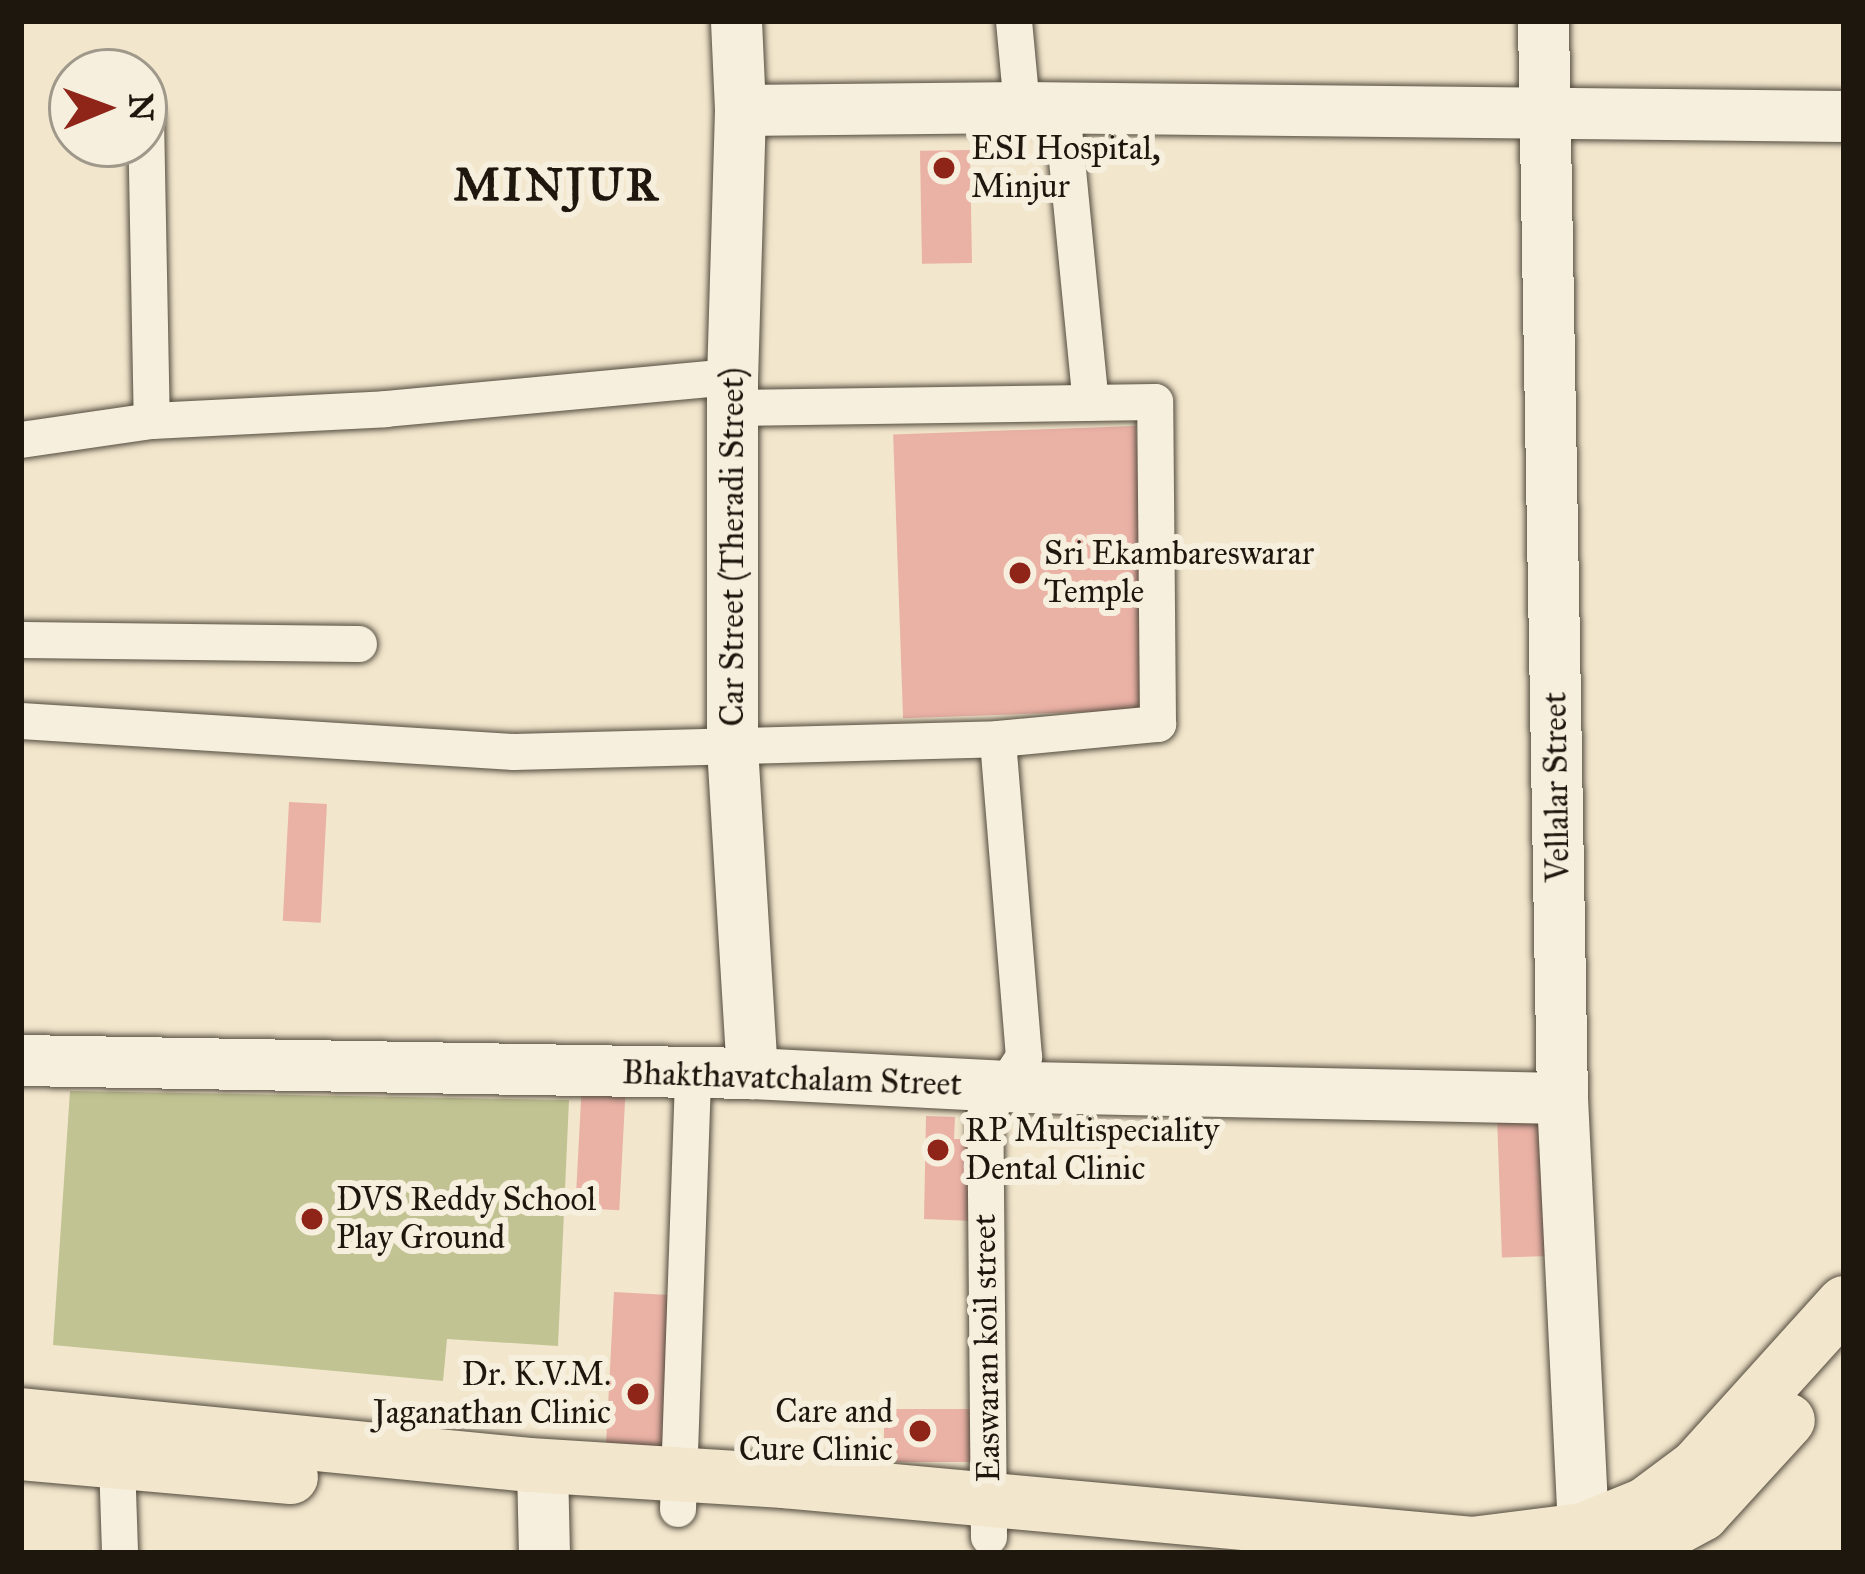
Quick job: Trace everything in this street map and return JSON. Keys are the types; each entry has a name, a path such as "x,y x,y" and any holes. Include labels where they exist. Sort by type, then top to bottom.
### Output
{"main road":[{"path":"1599,1546 1696,1467 1844,1303"},
{"path":"21,1454 543,1507 679,1492 989,1519 1377,1540 1599,1546 1702,1514 1844,1354"},
{"path":"21,1415 543,1507"},
{"path":"989,1519 1136,1553"}],"street":[{"name":"Car Street (Theradi Street)","path":"736,21 740,110 732,747 752,1073"},
{"path":"1014,21 1042,108 1091,403"},
{"name":"Vellalar Street","path":"1543,21 1562,1098 1599,1546"},
{"path":"740,110 1042,108 1844,116"},
{"path":"147,168 152,421"},
{"path":"21,440 152,421 733,392 1155,402 1158,724 998,740 514,752 21,721"},
{"path":"21,640 359,644"},
{"name":"Easwaran koil street","path":"989,1519 985,1116 1024,1057 998,740"},
{"name":"Bhakthavatchalam Street","path":"21,1060 752,1073 1005,1085 1562,1098"},
{"path":"679,1492 693,1075"},
{"path":"117,1461 120,1553"}],"green space":[{"name":"DVS Reddy School Play Ground","path":"70,1091 569,1100 558,1346 447,1339 443,1381 53,1345"}],"building":[{"path":"970,150 972,263 922,264 920,151"},
{"name":"Sri Ekambareswarar Temple","path":"1136,426 1146,710 903,718 893,434"},
{"path":"289,802 327,804 321,923 283,921"},
{"path":"582,1081 626,1083 619,1210 575,1208"},
{"path":"1546,1115 1551,1256 1502,1258 1497,1117"},
{"path":"926,1116 955,1117 954,1139 975,1139 973,1221 924,1219"},
{"path":"614,1292 674,1295 665,1472 605,1469"},
{"path":"884,1409 979,1409 979,1462 884,1462"}],"place":[{"name":"ESI Hospital, Minjur","path":"944,168"},
{"name":"Sri Ekambareswarar Temple","path":"1020,573"},
{"name":"RP Multispeciality Dental Clinic","path":"938,1150"},
{"name":"DVS Reddy School Play Ground","path":"312,1219"},
{"name":"Dr. K.V.M. Jaganathan Clinic","path":"638,1394"},
{"name":"Care and Cure Clinic","path":"920,1431"}],"district":[{"name":"MINJUR","path":"557,185"}]}
